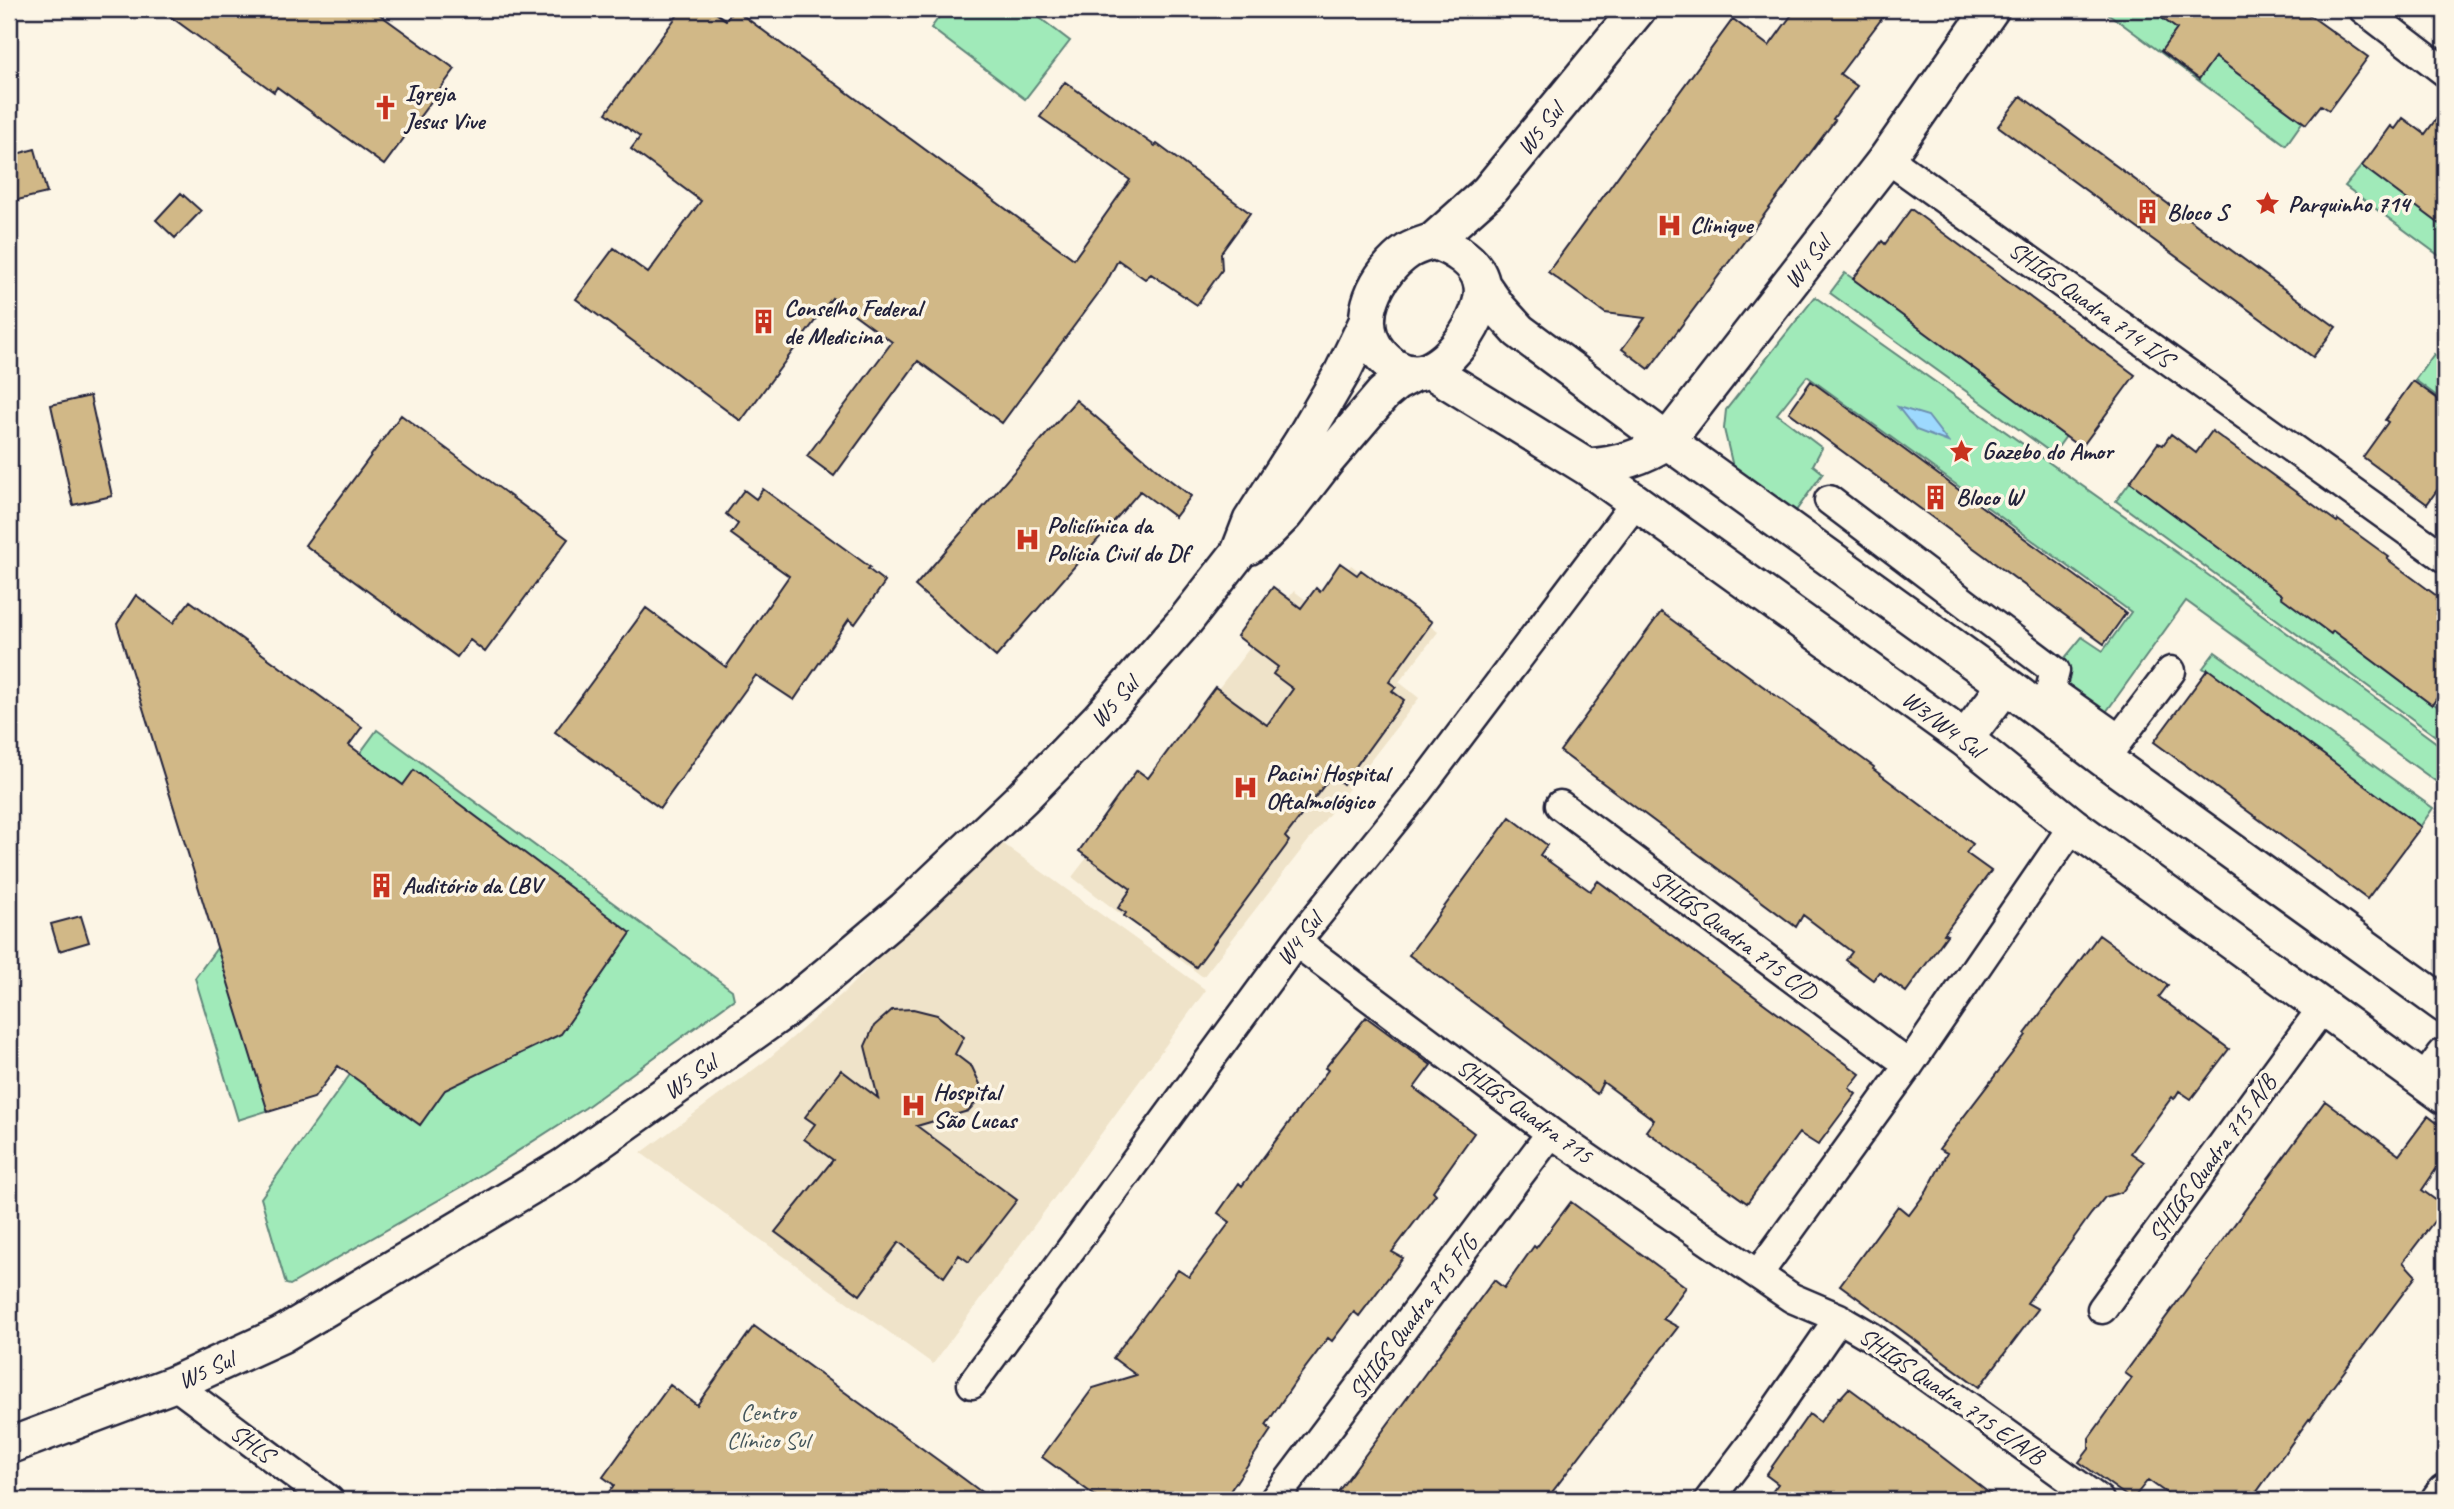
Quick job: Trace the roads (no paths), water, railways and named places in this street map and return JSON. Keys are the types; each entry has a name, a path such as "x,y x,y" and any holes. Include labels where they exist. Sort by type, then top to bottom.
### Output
{"main road":[{"name":"W5 Sul","path":"1433,241 1488,192 1638,9"},
{"name":"W4 Sul","path":"1587,467 1613,465 1632,459 1667,441 1887,158 1991,9"},
{"path":"1482,285 1481,305 1473,323 1448,357 1423,372 1396,370 1374,346 1366,324 1376,288 1392,265 1410,250 1433,241 1446,246 1468,261 1499,309 1519,331 2006,685 2111,749 2445,1005"},
{"name":"W5 Sul","path":"14,1446 174,1384 281,1335 563,1167 782,1012 905,909 1022,798 1099,719 1186,620 1239,552 1251,521 1342,373 1366,324"},
{"name":"W5 Sul","path":"1239,552 1265,534 1285,514 1326,460 1383,394 1396,383 1423,372"},
{"name":"W3/W4 Sul","path":"1423,372 1587,467 1965,739 2073,825 2323,1007 2439,1078"},
{"path":"1712,386 1700,412 1699,433 1703,453 1715,476"},
{"path":"1965,739 2006,685"},
{"path":"2439,1500 2445,1492"}],"street":[{"path":"2363,9 2445,72"},
{"name":"SHIGS Quadra 714 I/S","path":"1887,158 2445,558"},
{"path":"1829,500 2055,671 2051,687 2054,693 2111,749 2171,671"},
{"name":"W4 Sul","path":"972,1384 1296,942 1417,792 1636,502"},
{"name":"SHIGS Quadra 715 C/D","path":"1560,805 1909,1065"},
{"path":"1758,1274 1909,1065 2073,825"},
{"name":"SHIGS Quadra 715","path":"1296,942 1551,1133 1792,1298 1839,1318"},
{"name":"SHIGS Quadra 715 A/B","path":"2102,1309 2323,1007"},
{"name":"SHIGS Quadra 715 F/G","path":"1274,1500 1551,1133"},
{"path":"1709,1500 1839,1318"},
{"name":"SHIGS Quadra 715 E/A/B","path":"1839,1318 1870,1336 2099,1500"},
{"name":"SHLS","path":"174,1384 330,1500"}],"water":[{"path":"1898,407 1928,416 1948,442 1916,430"}],"place":[{"name":"Igreja Jesus Vive","path":"385,107"},
{"name":"Parquinho 714","path":"2268,204"},
{"name":"Bloco S","path":"2147,212"},
{"name":"Clinique","path":"1670,225"},
{"name":"Conselho Federal de Medicina","path":"764,322"},
{"name":"Gazebo do Amor","path":"1962,451"},
{"name":"Bloco W","path":"1936,497"},
{"name":"Policlínica da Polícia Civil do Df","path":"1027,539"},
{"name":"Pacini Hospital Oftalmológico","path":"1246,787"},
{"name":"Auditório da LBV","path":"382,885"},
{"name":"Hospital São Lucas","path":"913,1106"}],"park label":[{"name":"Centro Clínico Sul","path":"768,1426"}]}
